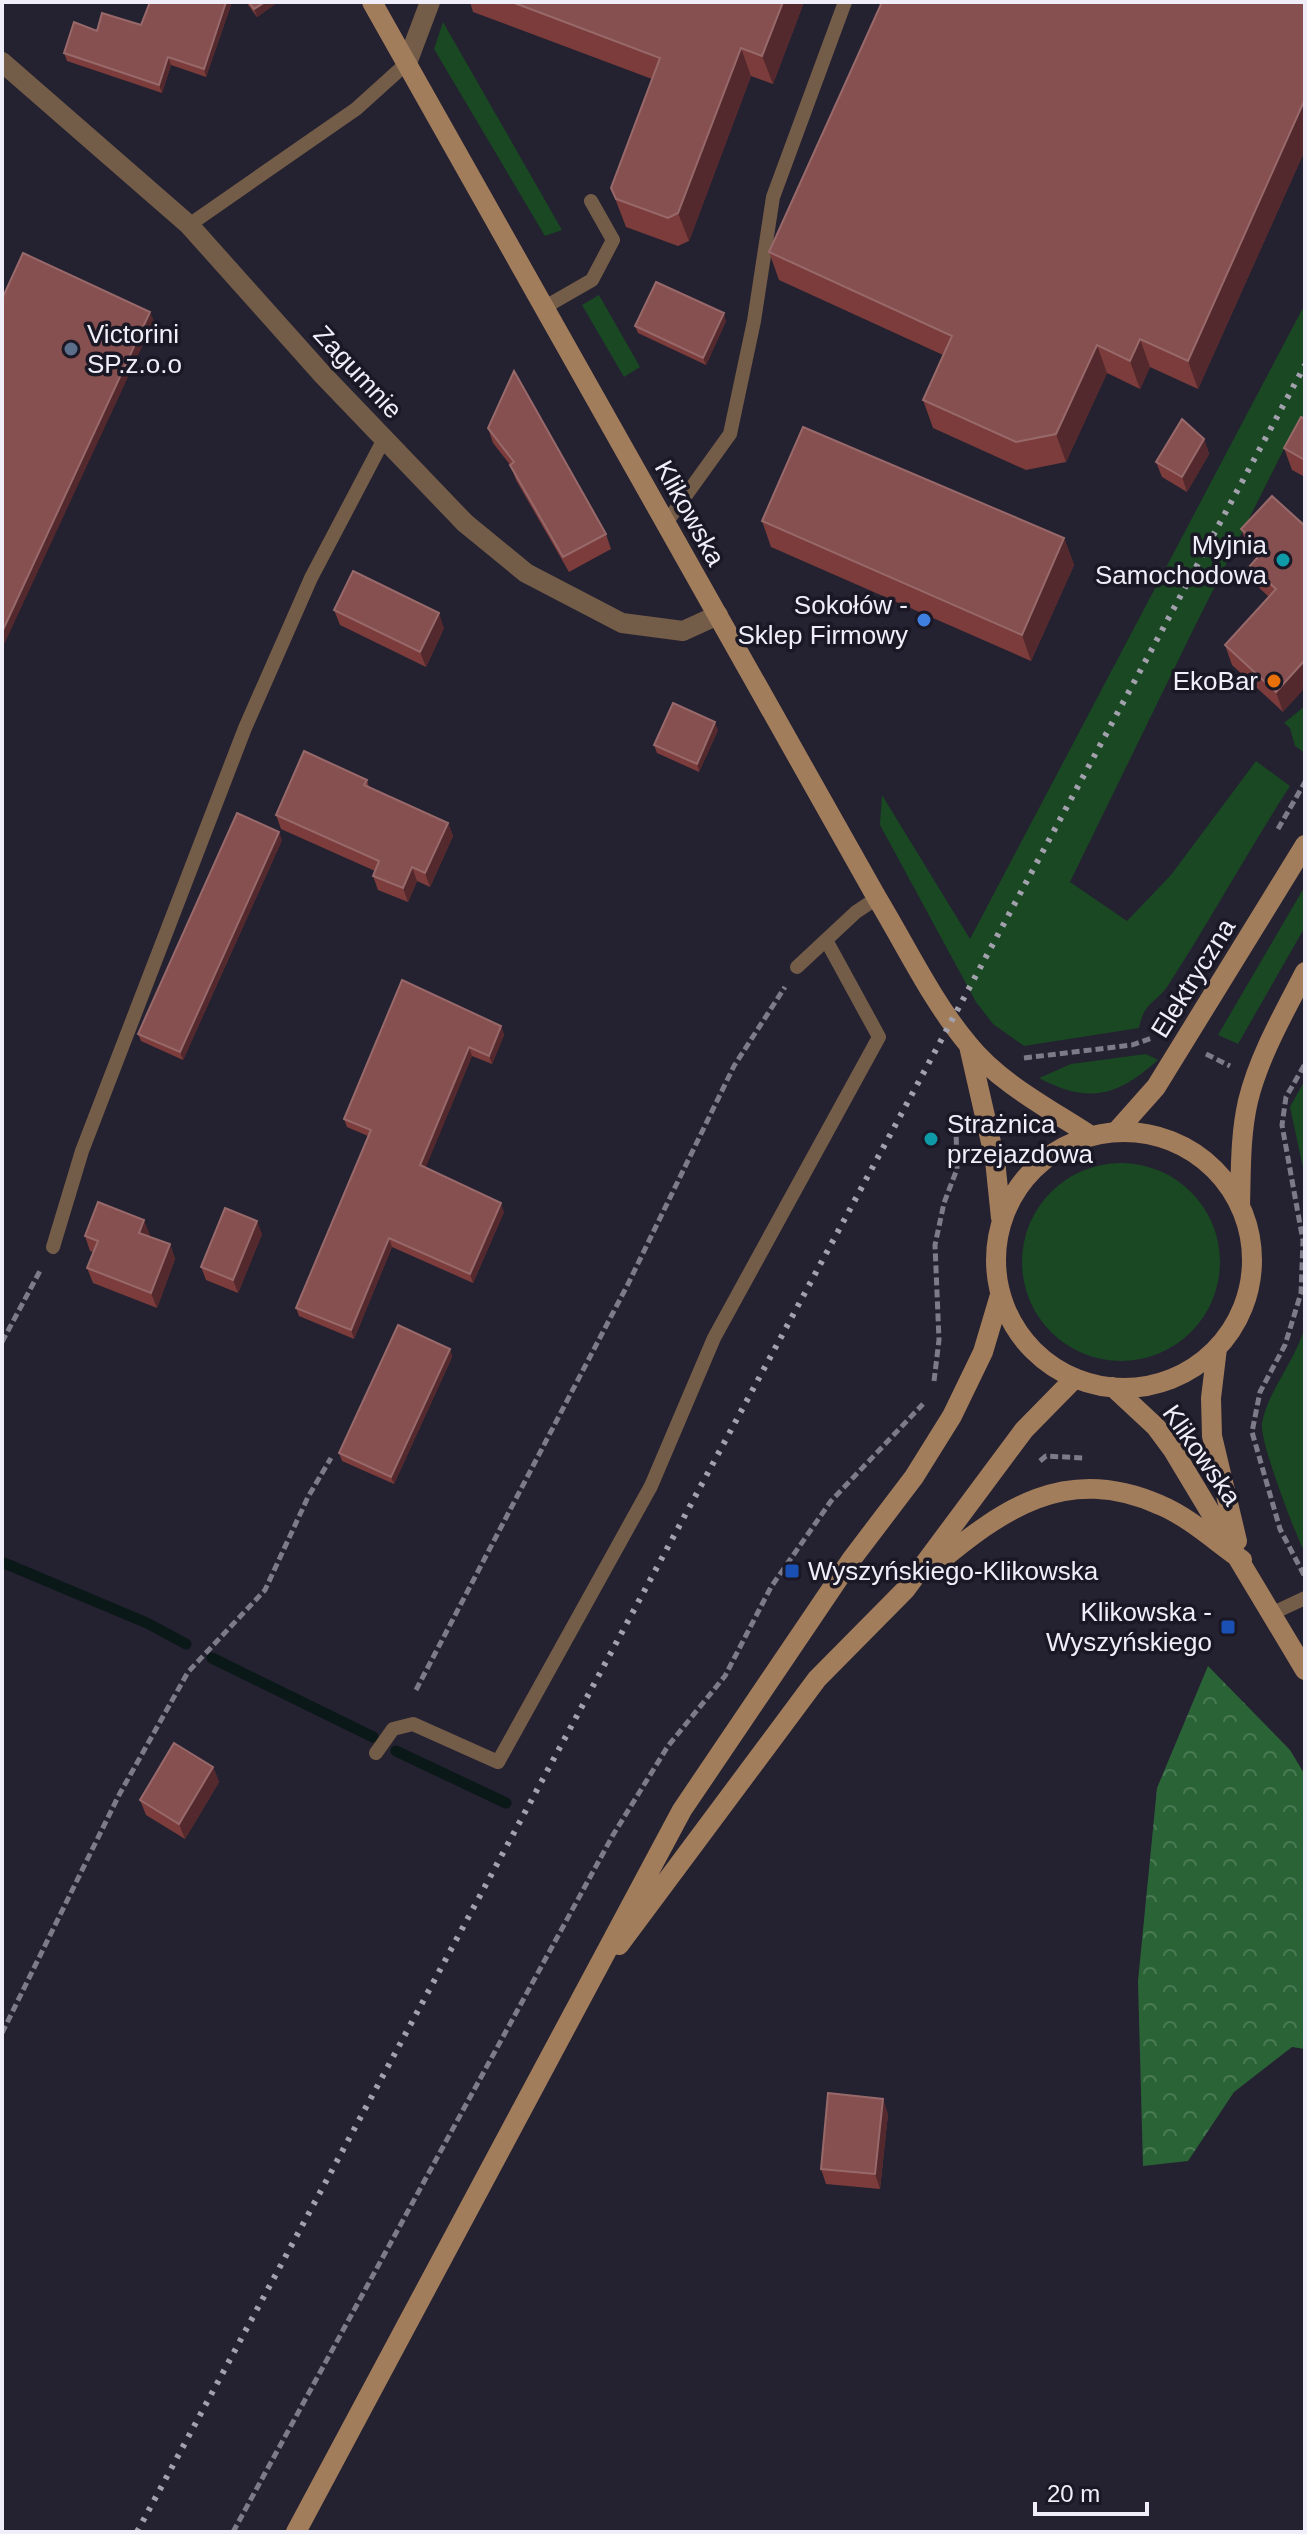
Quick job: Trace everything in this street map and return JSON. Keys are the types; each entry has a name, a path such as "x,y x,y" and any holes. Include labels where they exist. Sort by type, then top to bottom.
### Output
{"main road":[{"name":"Klikowska","path":"372,2 877,898 969,1046 1014,1085 1091,1136"},
{"name":"Elektryczna","path":"1116,1132 1156,1087 1305,845"},
{"path":"1240,1206 1244,1124 1255,1079 1305,972"},
{"name":"Klikowska","path":"969,1046 995,1160 1002,1220"},
{"path":"296,2532 682,1810 851,1560 914,1477 952,1416 983,1352 1000,1295 996,1245 1012,1196 1045,1158 1091,1136 1116,1132 1142,1133 1189,1150 1227,1183 1240,1206 1252,1255 1251,1280 1233,1328 1200,1363 1158,1383 1113,1387 1075,1378 1042,1359 1017,1330 1000,1295"},
{"name":"Klikowska","path":"1217,1348 1211,1398 1212,1436 1242,1560"},
{"path":"905,1590 1024,1430 1075,1378"},
{"name":"Klikowska","path":"1113,1387 1165,1438 1242,1560 1305,1670"},
{"path":"587,1986 671,1879 817,1679 905,1590 982,1526 1009,1508 1047,1495 1111,1490 1162,1505 1242,1560"}],"street":[{"path":"407,63 430,2"},
{"name":"Zagumnie","path":"2,62 189,225 465,523 526,573 622,623 683,631 718,615"}],"lane":[{"path":"666,523 730,434 754,321 773,197 845,2"},
{"path":"189,225 356,109 407,63"},
{"path":"545,307 592,280 613,240 591,201"},
{"path":"53,1247 82,1151 245,728 311,578 384,439"},
{"path":"797,967 877,898"},
{"path":"376,1753 393,1729 413,1724 498,1762 506,1748 651,1486 714,1338 879,1037 826,940"},
{"path":"1273,1613 1305,1598"}],"path":[{"path":"1274,836 1305,782"},
{"path":"416,1690 628,1284 734,1066 797,967"},
{"path":"1026,1056 1132,1045 1162,1030 1286,1097"},
{"path":"1305,1064 1286,1097 1282,1125 1303,1241 1304,1269 1295,1319 1260,1392 1252,1432 1280,1529 1305,1576"},
{"path":"931,1389 939,1340 935,1245 944,1203 957,1169 955,1135 958,1121"},
{"path":"2,1342 53,1247"},
{"path":"233,2532 613,1835 668,1746 725,1676 771,1587 831,1501 928,1398"},
{"path":"2,2033 119,1795 188,1672 265,1590 308,1497 331,1458"}],"green space":[{"path":"443,22 562,230 545,236 434,49"},
{"path":"599,295 640,367 624,377 582,305"},
{"path":"1305,304 1305,416 1284,449 1070,882 1127,921 1171,875 1256,761 1290,786 1169,984 1144,1012 1139,1028 1024,1046 993,1024 976,1002 880,825 882,795 970,939"},
{"path":"1305,706 1305,753 1295,746 1290,728 1284,723"},
{"path":"1305,886 1305,927 1238,1044 1218,1035"},
{"path":"1146,1054 1158,1060 1129,1082 1102,1093 1072,1091 1039,1078 1071,1064"},
{"path":"1305,1080 1305,1177 1290,1107"},
{"path":"1121,1163 1159,1170 1191,1192 1213,1224 1220,1262 1213,1300 1191,1332 1159,1354 1121,1361 1083,1354 1051,1332 1029,1300 1022,1262 1029,1224 1051,1192 1083,1170"},
{"path":"1305,1326 1305,1553 1272,1467 1262,1423 1270,1399"},
{"path":"1208,1666 1290,1750 1305,1775 1305,2049 1292,2047 1234,2092 1188,2161 1143,2166 1138,1981 1157,1788"}],"building":[{"path":"150,2 226,2 204,69 168,57 159,85 64,53 74,22 97,31 102,13 141,25"},
{"path":"249,2 265,2 254,9"},
{"path":"512,2 783,2 762,56 741,48 678,213 668,218 616,199 611,188 660,58"},
{"path":"882,2 1305,2 1305,99 1188,361 1140,339 1130,361 1097,345 1056,434 1016,442 923,400 952,336 769,252"},
{"path":"23,253 150,312 2,632 2,299"},
{"path":"656,282 724,313 703,358 635,326"},
{"path":"514,371 606,534 563,557 510,465 514,462 488,428"},
{"path":"1301,417 1305,419 1305,460 1284,448"},
{"path":"1182,419 1204,439 1182,477 1156,462"},
{"path":"803,427 1064,538 1022,635 762,521"},
{"path":"1272,496 1305,526 1305,660 1276,692 1225,645 1276,589 1250,566 1264,550 1241,529"},
{"path":"353,571 439,613 420,652 334,610"},
{"path":"673,703 715,722 697,764 654,745"},
{"path":"304,751 367,780 364,785 448,823 425,873 412,867 403,888 373,876 379,861 276,815"},
{"path":"237,813 279,832 180,1052 138,1034"},
{"path":"402,980 501,1026 489,1056 469,1047 420,1165 501,1203 470,1274 389,1238 351,1330 296,1308 371,1130 344,1119"},
{"path":"98,1202 144,1220 139,1233 170,1244 151,1293 87,1268 98,1241 85,1236"},
{"path":"225,1208 257,1221 233,1280 201,1267"},
{"path":"398,1325 450,1349 391,1477 339,1453"},
{"path":"174,1743 213,1767 179,1824 140,1800"},
{"path":"828,2093 883,2099 875,2174 821,2169"}],"waterway":[{"path":"2,1562 147,1623 186,1644"},
{"path":"212,1658 373,1737"},
{"path":"396,1751 506,1803"}],"railway":[{"path":"137,2532 1305,365"}],"place":[{"name":"Victorini SP.z.o.o","path":"71,349"},
{"name":"Myjnia Samochodowa","path":"1283,560"},
{"name":"Sokołów - Sklep Firmowy","path":"924,620"},
{"name":"EkoBar","path":"1274,681"},
{"name":"Strażnica przejazdowa","path":"931,1139"},
{"name":"Wyszyńskiego-Klikowska","path":"792,1571"},
{"name":"Klikowska - Wyszyńskiego","path":"1228,1627"}]}
